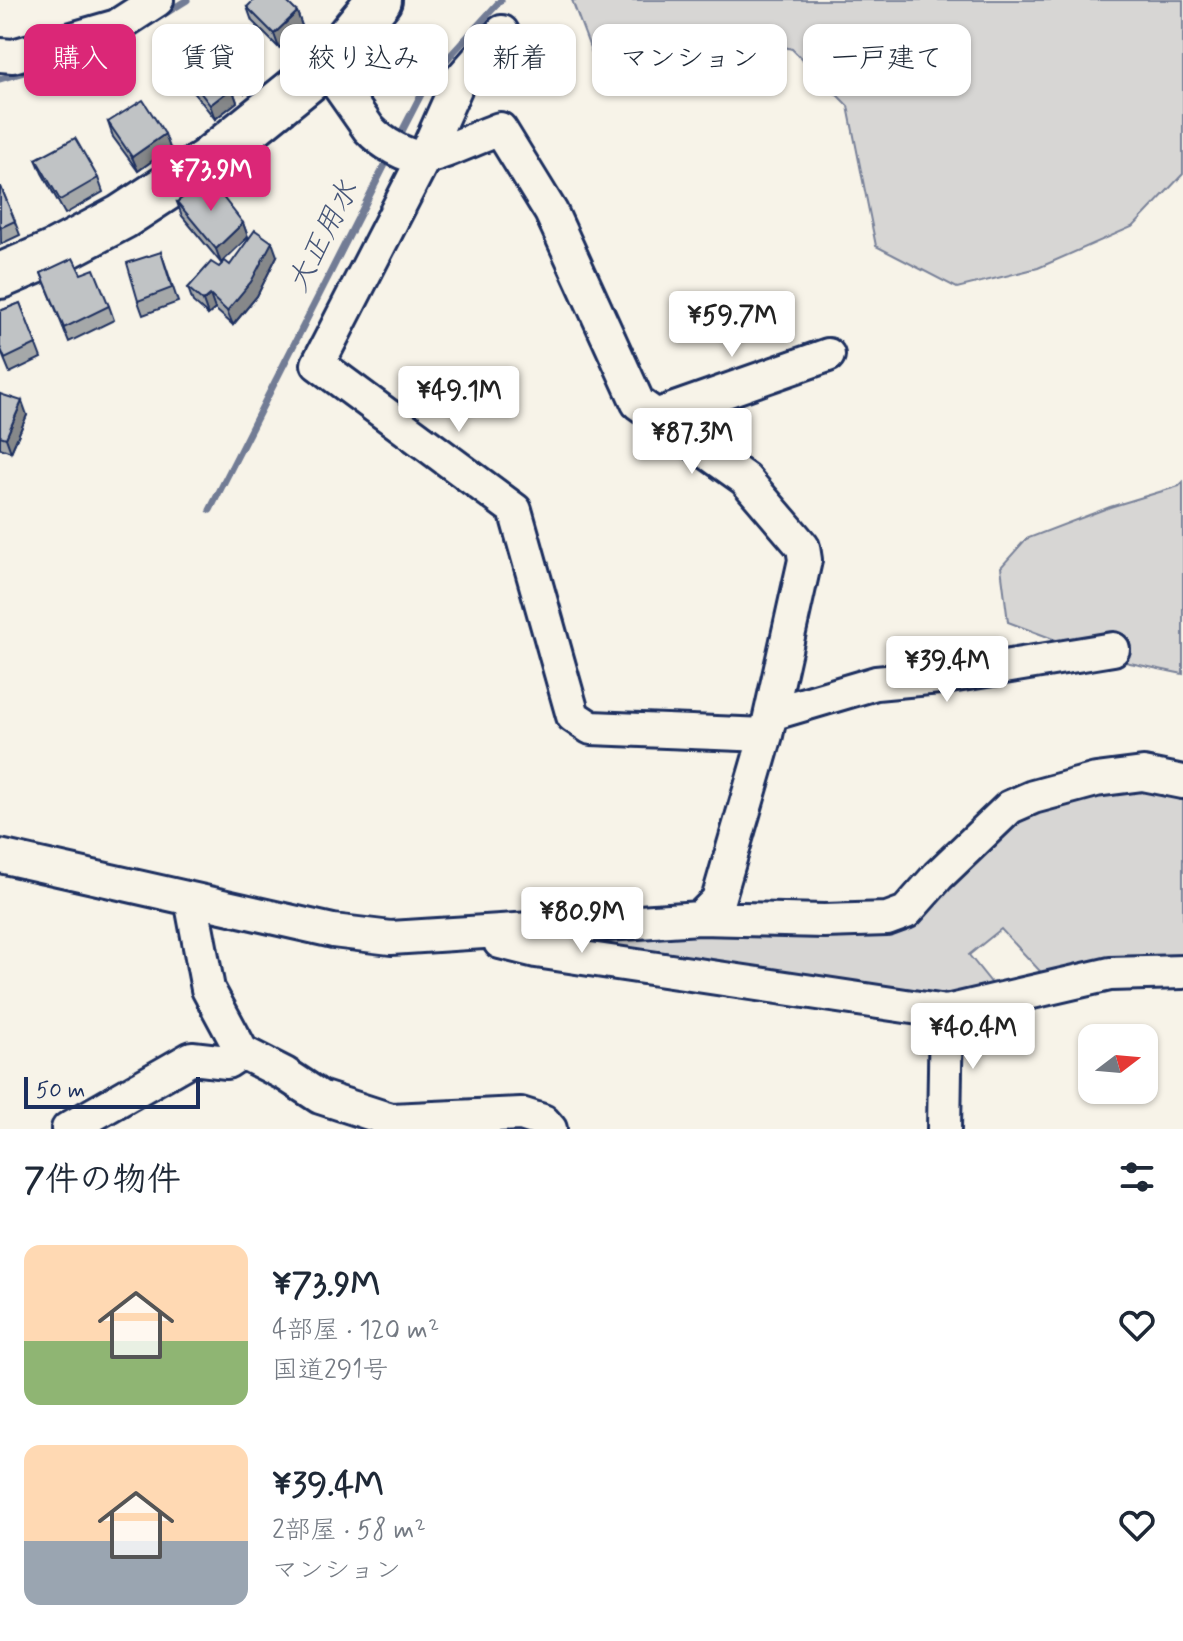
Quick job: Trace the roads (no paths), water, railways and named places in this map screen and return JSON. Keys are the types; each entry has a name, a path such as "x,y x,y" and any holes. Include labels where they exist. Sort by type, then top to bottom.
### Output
{"highway":[{"path":"359,24 379,0"},
{"path":"0,276 54,253 122,217 206,162 288,96"}],"street":[{"path":"0,55 13,56 117,26 157,0"},
{"path":"464,75 415,156 318,364 515,510 573,716 591,728 769,724 876,683 950,676 1113,649"},
{"path":"347,96 377,138 415,156 500,129 551,212 638,403 745,479 803,547 805,560 769,724 718,900 700,918"},
{"path":"655,416 828,355"},
{"path":"0,856 333,931 391,938 700,918 887,919 906,912 938,876 1010,807 1033,797 1096,780 1143,774 1183,782"},
{"path":"191,899 208,989 242,1052 285,1074 320,1097 379,1118 521,1114 543,1121 550,1129"},
{"path":"461,933 536,951 946,1012 1110,974 1183,972"},
{"path":"944,1129 946,1012"},
{"path":"68,1129 192,1058 227,1062 242,1052"}],"waterway":[{"path":"145,26 187,0"},
{"name":"大正用水","path":"398,139 429,79 501,0"},
{"path":"0,79 24,72"},
{"name":"大正用水","path":"210,510 391,153"}]}
